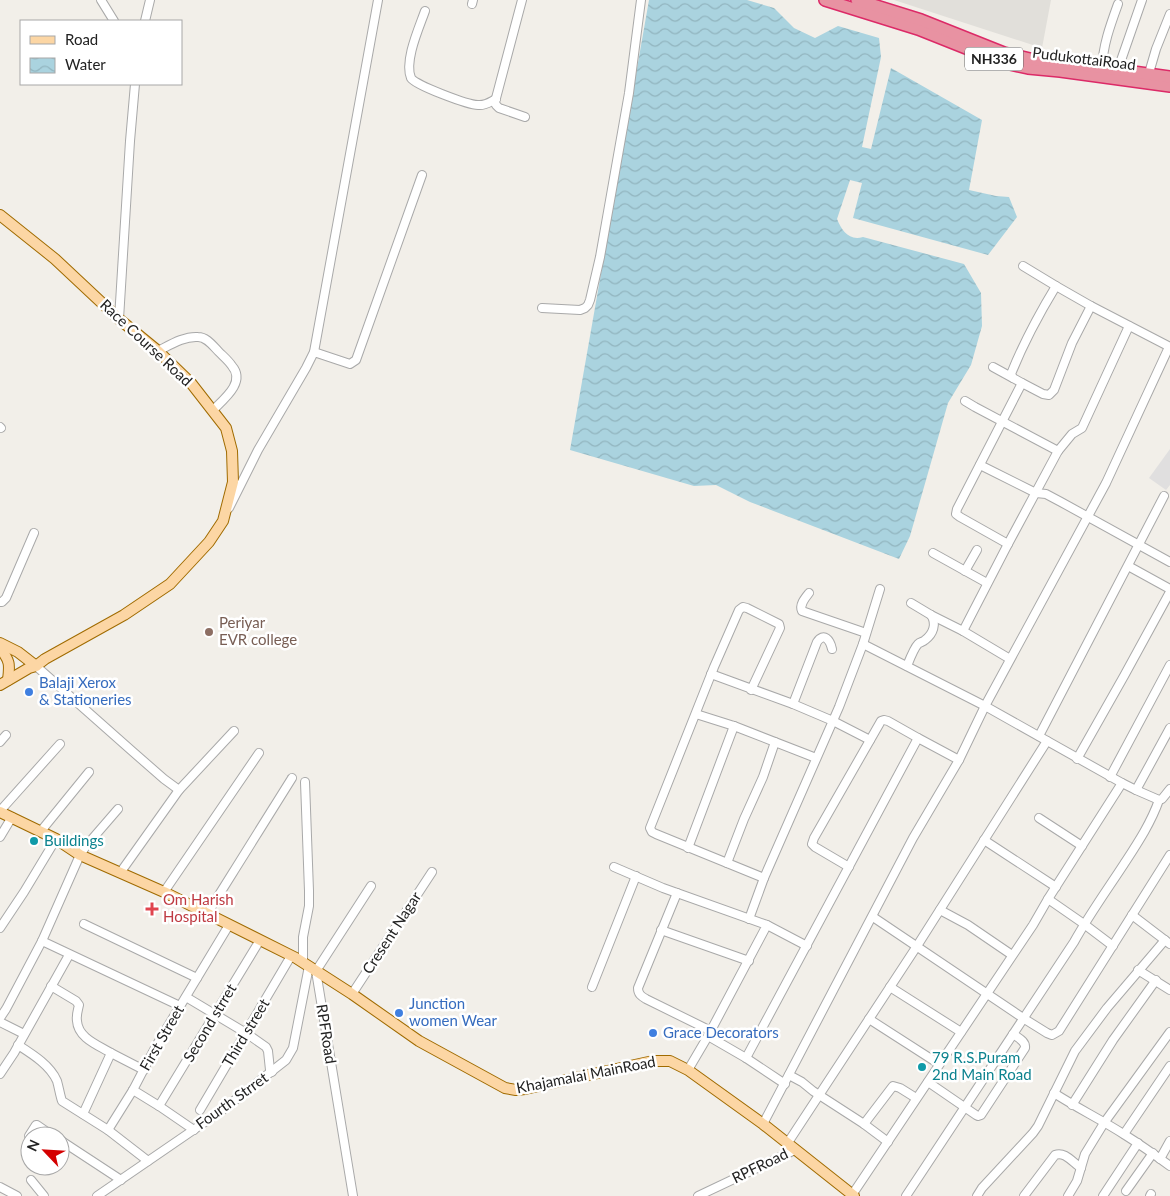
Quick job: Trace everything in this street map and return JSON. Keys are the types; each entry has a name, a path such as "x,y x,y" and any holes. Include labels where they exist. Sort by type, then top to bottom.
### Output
{"highway":[{"name":"PudukottaiRoad","path":"825,0 918,29 1001,62 1028,68 1170,86"},
{"name":"NH336","path":"857,0 921,20 1004,53 1030,59 1170,77"}],"main road":[{"name":"Race Course Road","path":"0,215 55,259 119,319 158,351 191,382 226,428 232,451 233,482 223,521 209,542 170,584 124,615 44,659 36,666 4,682"},
{"path":"0,643 18,652 36,666"},
{"path":"0,648 8,659 10,669 4,682"},
{"name":"Khajamalai MainRoad","path":"0,812 56,839 80,856 164,892 291,956 352,994 419,1041 510,1090 552,1084 653,1061 670,1061 688,1070 763,1124 853,1196"}],"street":[{"path":"101,0 113,20"},
{"path":"145,20 150,0"},
{"path":"223,521 258,450 314,352 378,0"},
{"path":"522,0 496,105 498,108 526,117"},
{"path":"542,308 580,310 585,308 590,300 596,279 615,178 642,0"},
{"path":"1118,70 1142,0"},
{"path":"1102,68 1106,38 1118,4"},
{"path":"425,11 412,47 409,64 413,80 429,89 470,104 484,105 496,99"},
{"path":"1149,73 1170,14"},
{"path":"119,319 135,85"},
{"path":"314,352 350,364 356,360 422,175"},
{"path":"763,1124 913,838 959,760 985,706 1106,483 1170,347 1091,306 1023,266"},
{"path":"1013,378 1011,374 1056,286"},
{"path":"993,367 1043,394 1049,395 1054,390 1072,343 1091,306"},
{"path":"963,631 1058,451 1072,434 1082,428 1129,326"},
{"path":"158,351 179,341 200,337 207,340 232,366 236,371 236,379 232,391 213,410"},
{"path":"1008,544 956,514 957,508 1022,383"},
{"path":"965,400 1058,451"},
{"path":"980,465 1036,493 1046,494 1170,562"},
{"path":"1039,736 1164,496"},
{"path":"0,602 6,598 34,532"},
{"path":"965,571 977,550"},
{"path":"933,552 987,583"},
{"path":"1077,759 1170,591 1130,567"},
{"path":"749,919 764,878 833,721 863,644 880,589"},
{"path":"809,593 802,605 802,611 866,633"},
{"path":"911,603 1010,659"},
{"path":"751,690 780,628 779,624 743,607 739,610 711,674 650,828 656,834 764,878"},
{"path":"907,666 918,644 925,641 932,632 935,620 931,616"},
{"path":"792,704 816,642 819,639 827,639 832,649"},
{"path":"863,644 985,706 1110,777 1159,800"},
{"path":"1110,777 1170,665"},
{"path":"36,666 164,779 179,790"},
{"path":"711,674 833,721 870,740"},
{"path":"696,714 734,726 816,758"},
{"path":"849,867 815,847 812,842 881,721 888,721 959,760"},
{"path":"688,848 734,726"},
{"path":"1136,790 1170,728"},
{"path":"120,874 179,790 234,731"},
{"path":"0,742 6,735"},
{"path":"746,1058 918,738"},
{"path":"791,1147 819,1095 917,946 1047,741"},
{"path":"727,863 763,777 775,742"},
{"path":"0,812 60,744"},
{"path":"164,892 259,753"},
{"path":"41,831 88,772"},
{"path":"207,914 292,778"},
{"path":"305,782 309,906 303,937 309,966"},
{"path":"853,1196 916,1098 1033,925 1122,783"},
{"path":"906,1196 1144,832 1159,800 1170,789"},
{"path":"0,1018 42,941 80,856 86,846 118,808"},
{"path":"0,837 12,817"},
{"path":"1039,818 1082,846"},
{"path":"0,928 3,915 24,892 56,839"},
{"path":"984,840 1056,887"},
{"path":"872,917 1023,1018 1052,1035 1059,1031 1170,855"},
{"path":"614,867 677,893 767,925 807,946"},
{"name":"Cresent Nagar","path":"352,994 432,872"},
{"path":"592,987 636,876"},
{"path":"309,966 371,886"},
{"path":"677,893 638,992 709,1034 785,1084"},
{"path":"1048,899 1113,946"},
{"path":"940,910 1012,955"},
{"path":"977,1196 982,1188 1033,1133 1075,1051 1107,1008 1138,970 1167,942 1132,915"},
{"path":"84,924 197,978"},
{"name":"First Street","path":"108,1130 229,925"},
{"path":"688,1070 767,925"},
{"path":"661,930 749,961"},
{"name":"Second strret","path":"159,1106 260,940"},
{"path":"42,941 180,1006"},
{"path":"0,1074 3,1062 18,1045 69,955"},
{"name":"Third street","path":"200,1110 291,956"},
{"name":"Fourth Strret","path":"97,1196 221,1111 286,1060 293,1048 309,966"},
{"name":"RPFRoad","path":"309,966 352,1196"},
{"path":"1138,970 1170,990"},
{"path":"1072,1105 1113,1040 1156,980"},
{"path":"51,986 79,1004 76,1014 81,1033 111,1053 144,1070"},
{"path":"890,987 961,1032"},
{"path":"186,997 266,1047 272,1072"},
{"path":"869,1019 939,1064"},
{"path":"0,1022 24,1034"},
{"path":"1068,1196 1077,1181 1085,1154 1104,1123 1170,1032"},
{"path":"928,1082 978,1116 983,1113 1025,1048 1024,1042 1013,1034"},
{"path":"18,1045 46,1066 57,1081 62,1102 108,1130 148,1161"},
{"path":"83,1114 111,1053"},
{"path":"1124,1134 1170,1066"},
{"path":"789,1075 888,1142"},
{"path":"864,1124 893,1086 916,1098"},
{"path":"133,1090 194,1130"},
{"path":"1054,1093 1124,1134 1170,1166"},
{"path":"1160,1158 1170,1141"},
{"path":"1103,1196 1138,1144"},
{"path":"70,1147 121,1180"},
{"name":"RPFRoad","path":"698,1196 791,1147"},
{"path":"1024,1196 1055,1155 1059,1153 1081,1168"},
{"path":"1126,1191 1153,1153"},
{"path":"31,1180 44,1196"},
{"path":"0,1187 17,1196"}],"shaded area":[{"path":"894,0 1051,0 1042,48"},
{"path":"1170,449 1170,485 1166,490 1149,478"}],"water":[{"path":"649,0 747,0 774,8 794,28 815,38 838,26 879,38 881,57 862,147 871,149 891,68 982,120 969,190 1009,197 1017,217 988,255 853,218 862,183 850,180 837,219 844,231 854,238 863,237 964,264 981,293 982,326 971,365 948,403 910,536 899,559 750,502 716,485 694,486 570,450"}],"place":[{"name":"Periyar EVR college","path":"209,632"},
{"name":"Balaji Xerox & Stationeries","path":"29,692"},
{"name":"Buildings","path":"34,841"},
{"name":"Om Harish Hospital","path":"152,909"},
{"name":"Junction women Wear","path":"399,1013"},
{"name":"Grace Decorators","path":"653,1033"},
{"name":"79 R.S.Puram 2nd Main Road","path":"922,1067"}]}
